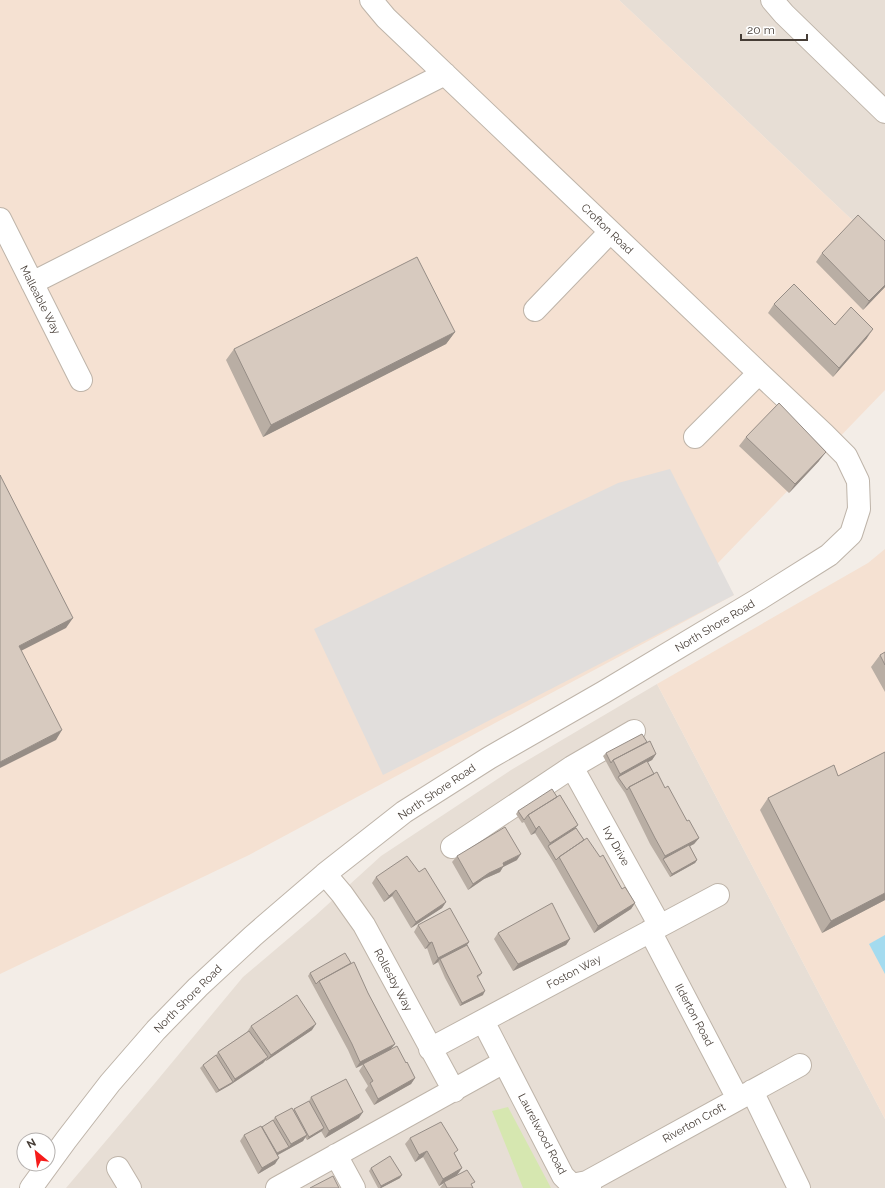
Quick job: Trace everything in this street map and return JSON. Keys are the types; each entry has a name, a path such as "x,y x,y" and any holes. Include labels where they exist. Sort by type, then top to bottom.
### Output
{"street":[{"name":"Crofton Road","path":"371,0 386,18 846,456"},
{"path":"772,0 784,14 885,112"},
{"path":"32,283 445,74"},
{"name":"Malleable Way","path":"0,219 81,380"},
{"path":"535,310 610,232"},
{"path":"695,437 759,373"},
{"name":"North Shore Road","path":"31,1188 110,1082 156,1030 198,987 253,936 325,874 404,812 489,758 610,688 829,555 851,534 859,508 858,481 846,456"},
{"path":"452,848 572,767 634,731"},
{"name":"Ivy Drive","path":"572,767 655,928"},
{"name":"Rollesby Way","path":"325,874 342,894 364,925 454,1091"},
{"name":"Foston Way","path":"430,1049 718,895"},
{"name":"Ilderton Road","path":"655,928 745,1095 799,1188"},
{"name":"Laurelwood Road","path":"483,1020 563,1176 572,1186 588,1185"},
{"path":"277,1188 504,1062"},
{"name":"Riverton Croft","path":"588,1185 800,1064"},
{"path":"336,1155 354,1188"},
{"path":"118,1168 130,1188"}],"shaded area":[{"path":"0,0 619,0 885,251 885,390 717,564 734,595 249,855 0,974"},
{"path":"619,0 885,0 885,251"},
{"path":"670,469 734,595 383,775 314,629 618,483"},
{"path":"885,549 885,1119 657,684 868,563"},
{"path":"657,684 885,1119 885,1188 66,1188 243,977 315,916 381,856 511,770"}],"green space":[{"path":"508,1107 551,1188 523,1188 492,1111"}],"water":[{"path":"885,935 885,974 869,944"}],"building":[{"path":"858,215 885,241 885,285 869,301 822,253"},
{"path":"417,257 455,332 271,425 234,349"},
{"path":"794,284 835,325 851,307 873,329 839,368 774,304"},
{"path":"779,403 826,452 795,484 746,437"},
{"path":"0,475 73,618 19,646 62,730 0,762"},
{"path":"885,652 885,665 880,655"},
{"path":"642,734 647,742 613,760 611,763 606,753"},
{"path":"650,741 656,754 620,774 613,760"},
{"path":"885,752 885,893 831,921 768,798 834,765 838,776"},
{"path":"647,761 654,774 629,787 627,790 618,777"},
{"path":"657,772 665,788 668,786 687,821 689,820 699,838 665,856 629,787"},
{"path":"552,789 557,797 528,815 524,820 518,811"},
{"path":"560,795 578,825 550,843 539,826 536,829 528,815"},
{"path":"505,827 521,854 503,863 504,866 489,873 473,884 457,856"},
{"path":"576,828 584,840 556,860 548,846"},
{"path":"587,838 600,857 603,855 622,889 625,887 635,903 598,926 559,857"},
{"path":"689,845 697,860 672,874 663,859"},
{"path":"407,856 419,872 425,868 446,902 416,922 396,890 389,896 376,877"},
{"path":"552,903 570,939 518,964 498,933"},
{"path":"450,908 469,942 438,958 432,942 429,943 418,925"},
{"path":"467,945 482,973 477,976 485,991 462,1003 440,959"},
{"path":"345,953 351,963 316,984 310,973"},
{"path":"354,962 368,993 395,1044 360,1062 319,981"},
{"path":"297,995 316,1024 271,1055 251,1026"},
{"path":"249,1031 268,1057 235,1079 218,1052"},
{"path":"397,1046 415,1078 378,1099 370,1083 373,1081 363,1064"},
{"path":"216,1055 233,1082 219,1090 203,1065"},
{"path":"346,1079 363,1112 329,1131 311,1097"},
{"path":"309,1101 324,1128 309,1137 294,1109"},
{"path":"292,1108 307,1135 291,1144 275,1117"},
{"path":"273,1120 289,1147 277,1153 262,1127"},
{"path":"441,1122 458,1150 454,1153 462,1168 443,1179 427,1151 419,1155 410,1138"},
{"path":"261,1126 279,1158 262,1168 244,1135"},
{"path":"390,1156 402,1175 381,1186 371,1168"},
{"path":"467,1170 475,1182 471,1184 473,1188 447,1188 444,1182"},
{"path":"333,1176 339,1188 310,1188"}]}
